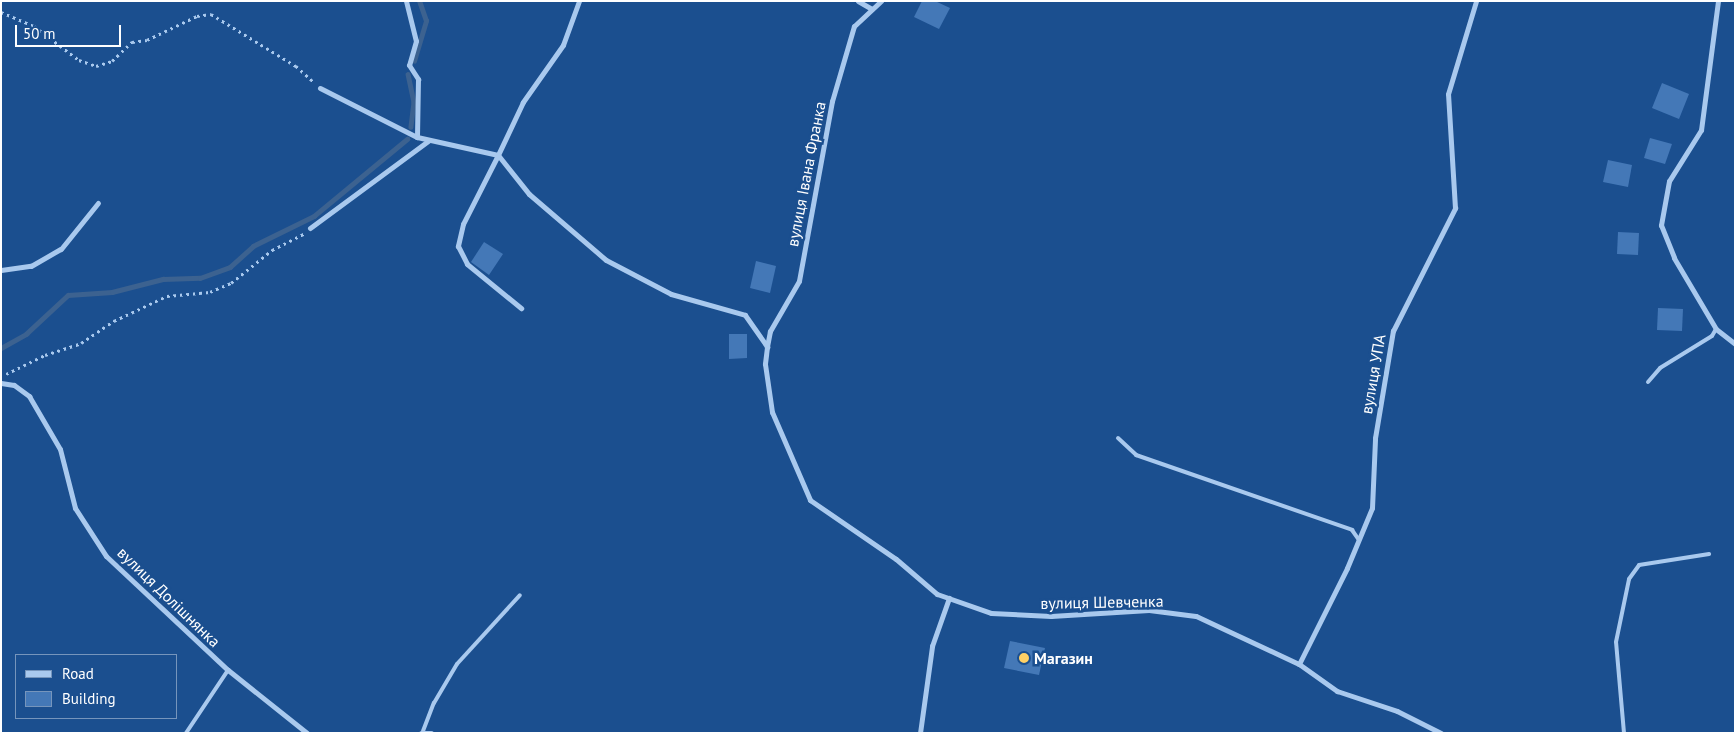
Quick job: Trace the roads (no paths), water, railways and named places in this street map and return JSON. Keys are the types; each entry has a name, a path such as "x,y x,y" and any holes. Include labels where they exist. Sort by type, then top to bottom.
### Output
{"street":[{"path":"406,1 416,41 409,65 418,79 417,137"},
{"path":"521,308 467,264 458,246 462,224 523,102 563,45 580,1"},
{"path":"858,1 872,9"},
{"name":"вулиця Івана Франка","path":"881,1 854,26 832,101 799,281 770,331 765,364 772,412 810,500 896,559 938,594 949,598"},
{"name":"вулиця УПА","path":"1299,664 1359,540 1372,508 1375,438 1393,331 1455,208 1448,94 1476,1"},
{"path":"1718,1 1701,130 1669,181 1661,225 1674,258 1716,328 1735,344"},
{"path":"320,88 417,137 428,141 498,155 529,194 606,260 671,294 745,315 768,347"},
{"path":"310,228 428,141"},
{"path":"1,270 31,266 61,249 98,204"},
{"name":"вулиця Долішнянка","path":"1,383 14,385 29,396 60,450 75,508 106,556 228,670 307,733"},
{"path":"920,733 932,646 949,598"},
{"name":"вулиця Шевченка","path":"949,598 991,613 1051,616 1149,610 1196,616 1299,664 1337,691 1397,711 1441,733"},
{"path":"422,732 431,733"}],"lane":[{"path":"1648,382 1660,368 1712,336 1716,328"},
{"path":"1118,438 1136,455 1352,530 1359,540"},
{"path":"1624,733 1616,642 1628,579 1639,565 1709,554"},
{"path":"422,732 457,664 520,595"},
{"path":"186,733 228,670"}],"waterway":[{"path":"414,61 426,21 419,1"},
{"path":"408,74 414,102 411,127"},
{"path":"1,348 26,334 68,295 112,292 163,279 200,278 230,267 253,246 314,216 407,139"}],"place":[{"name":"Магазин","path":"1024,658"}]}
